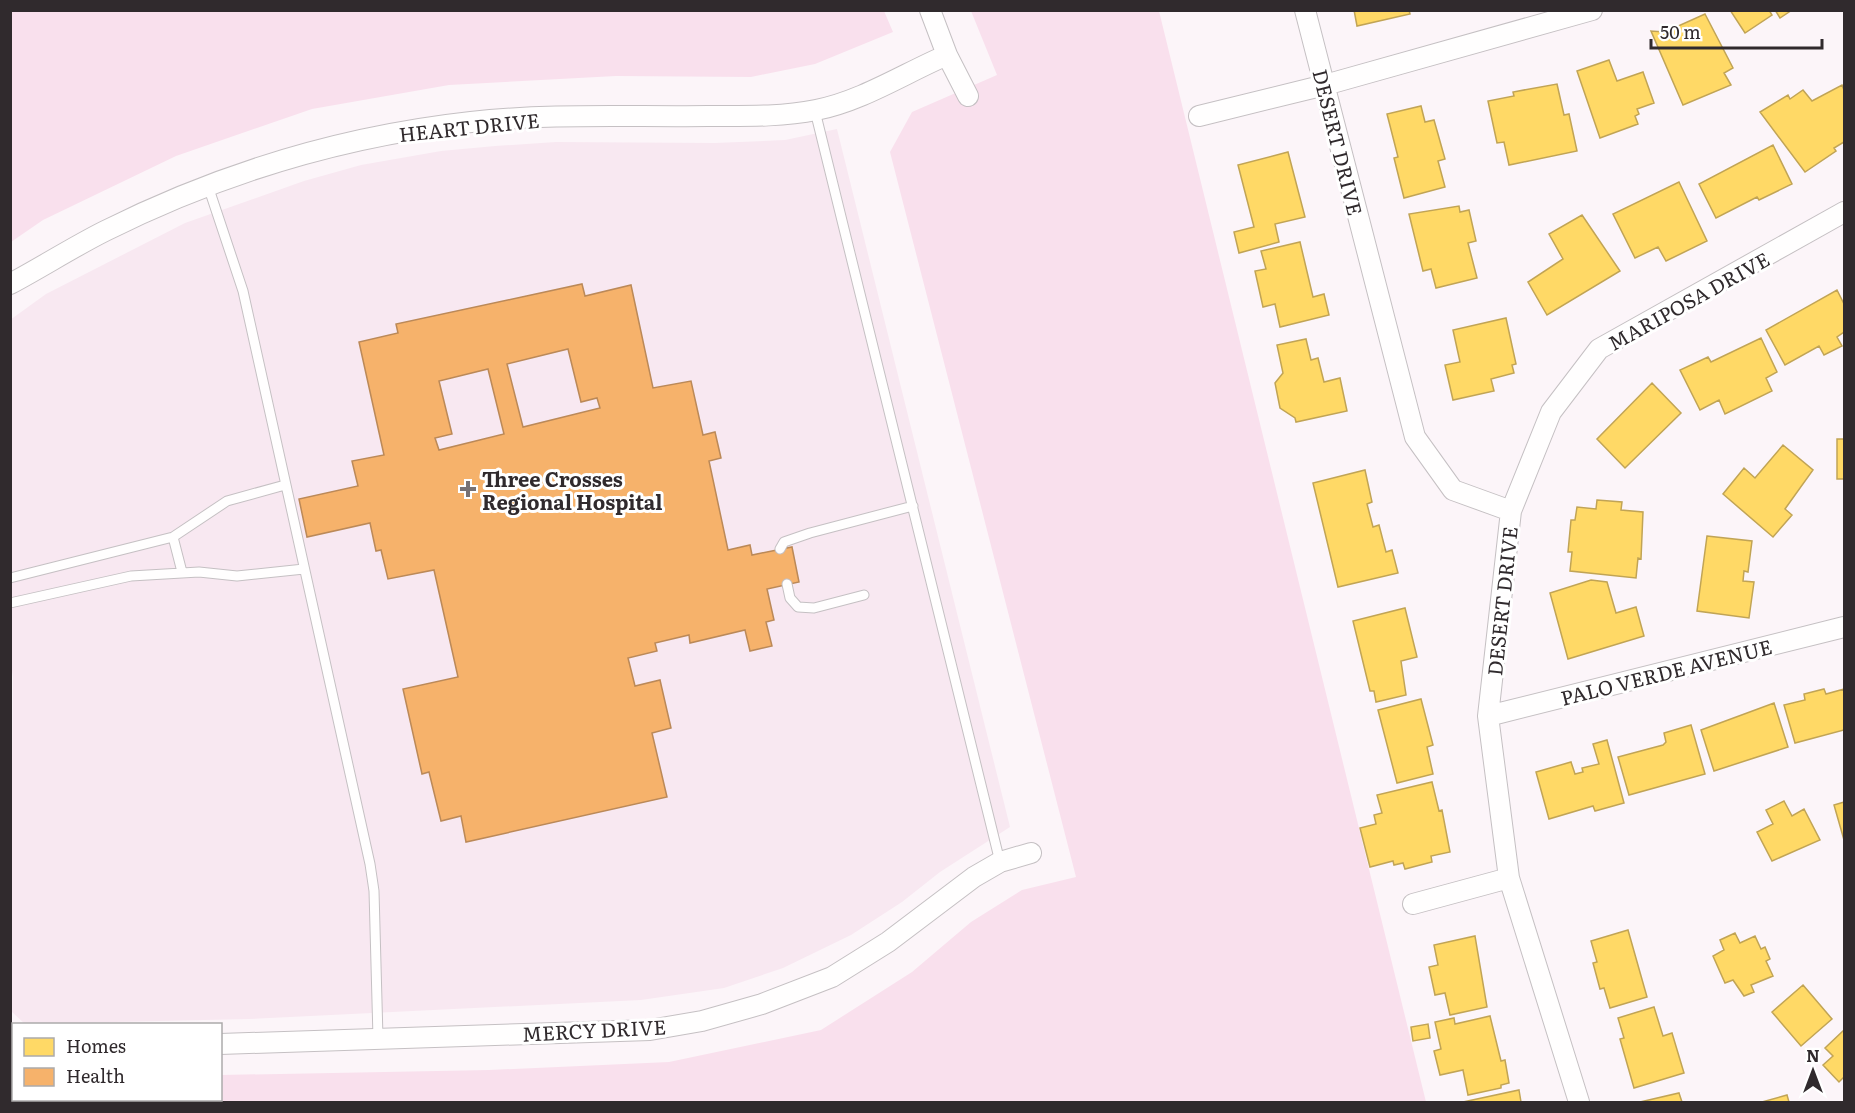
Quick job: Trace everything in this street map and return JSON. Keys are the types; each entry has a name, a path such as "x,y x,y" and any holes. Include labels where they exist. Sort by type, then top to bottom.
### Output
{"street":[{"path":"930,10 947,55 968,96"},
{"name":"DESERT DRIVE","path":"1305,10 1415,437 1454,490 1511,511 1488,716 1509,878 1579,1102"},
{"path":"1199,116 1325,85 1592,10"},
{"name":"HEART DRIVE","path":"10,284 104,231 208,186 278,161 368,138 472,122 554,117 742,116 815,111 882,86 947,55"},
{"name":"MARIPOSA DRIVE","path":"1511,511 1551,412 1599,349 1845,212"},
{"name":"PALO VERDE AVENUE","path":"1488,716 1845,627"},
{"name":"MERCY DRIVE","path":"222,1044 650,1030 702,1021 762,1005 832,977 888,942 974,876 1000,862 1031,853"},
{"path":"1413,904 1509,878"}],"lane":[{"path":"815,111 1000,862"},
{"path":"208,186 243,291 370,864 374,891 378,1038"},
{"path":"10,578 173,537 227,501 285,485"},
{"path":"780,549 784,543 810,533 914,506"},
{"path":"173,537 182,572"},
{"path":"10,603 131,576 182,572 237,576 304,569"},
{"path":"787,584 790,598 798,607 814,608 864,595"}],"shaded area":[{"path":"11,11 884,11 893,32 815,64 751,77 616,76 449,85 312,109 176,156 43,220 11,242"},
{"path":"971,11 1159,11 1426,1102 11,1102 10,1079 12,1079 12,1101 222,1101 222,1075 489,1070 669,1062 821,1030 912,972 971,922 1022,890 1076,877 890,152 912,112 997,75"},
{"name":"Three Crosses Regional Hospital","path":"837,129 1010,827 940,872 902,902 851,935 783,968 724,988 641,1000 249,1019 24,1023 12,1012 10,971 13,677 10,658 10,320 46,294 185,223 304,181 361,165 441,151 556,142 715,143 785,140"}],"building: Homes":[{"path":"1354,10 1409,10 1410,14 1357,26"},
{"path":"1730,10 1769,10 1772,15 1745,33"},
{"path":"1775,10 1792,10 1780,18"},
{"path":"1705,14 1733,68 1724,73 1731,85 1683,105 1651,31 1665,32"},
{"path":"1609,60 1617,81 1643,72 1654,103 1637,109 1639,114 1635,116 1638,124 1600,138 1577,71"},
{"path":"1557,84 1564,115 1569,114 1577,151 1509,165 1504,142 1497,143 1488,101 1514,96 1513,92"},
{"path":"1842,85 1844,90 1844,142 1834,148 1836,151 1805,172 1760,112 1788,95 1790,99 1803,90 1812,101"},
{"path":"1421,106 1425,122 1434,120 1445,159 1438,161 1445,187 1404,198 1394,158 1398,157 1387,114"},
{"path":"1773,145 1792,184 1759,200 1757,197 1716,218 1699,184"},
{"path":"1288,152 1305,217 1275,224 1279,242 1239,253 1234,232 1254,227 1238,165"},
{"path":"1679,182 1707,241 1666,261 1658,247 1635,258 1613,214"},
{"path":"1459,206 1460,212 1469,210 1476,241 1468,243 1477,278 1436,288 1431,269 1423,271 1409,214"},
{"path":"1582,215 1620,271 1547,315 1528,282 1563,259 1549,234"},
{"path":"1300,242 1313,297 1324,294 1329,315 1280,327 1275,304 1263,307 1255,271 1266,269 1261,251"},
{"path":"1837,290 1844,304 1844,332 1837,337 1842,346 1824,355 1819,346 1785,365 1766,330"},
{"path":"1506,318 1516,364 1512,365 1514,373 1491,379 1494,391 1453,400 1445,365 1460,362 1453,330"},
{"path":"1761,338 1777,372 1766,378 1772,391 1725,414 1719,400 1700,410 1680,370 1708,357 1711,362"},
{"path":"1306,339 1311,360 1318,358 1324,382 1340,378 1347,411 1296,422 1295,418 1280,408 1275,383 1283,373 1277,345"},
{"path":"1652,383 1681,413 1625,468 1597,439"},
{"path":"1837,439 1844,439 1844,479 1837,479"},
{"path":"1783,445 1813,470 1785,509 1792,515 1773,537 1723,494 1744,468 1755,478"},
{"path":"1365,470 1372,502 1367,504 1373,527 1379,525 1386,552 1392,550 1398,573 1338,587 1313,483"},
{"path":"1597,500 1622,502 1621,510 1643,512 1641,559 1638,558 1636,578 1570,571 1572,552 1568,552 1571,520 1575,520 1577,507 1596,509"},
{"path":"1707,536 1752,541 1748,572 1744,571 1743,581 1754,582 1749,618 1697,611"},
{"path":"1591,580 1607,582 1616,613 1636,607 1644,636 1568,659 1550,593"},
{"path":"1405,608 1417,657 1401,661 1406,695 1376,702 1374,691 1370,691 1353,621"},
{"path":"1824,689 1826,694 1844,689 1844,730 1795,743 1784,705 1805,700 1804,694"},
{"path":"1421,699 1433,745 1427,747 1433,774 1397,783 1378,710"},
{"path":"1774,703 1788,747 1714,771 1701,730"},
{"path":"1691,725 1705,774 1629,795 1618,757 1663,745 1666,742 1664,733"},
{"path":"1607,740 1624,803 1595,811 1593,806 1549,819 1536,772 1571,762 1575,774 1583,772 1582,768 1599,764 1593,744"},
{"path":"1432,782 1439,811 1442,810 1450,852 1431,856 1432,862 1405,869 1403,863 1394,865 1393,861 1370,867 1360,828 1376,824 1374,815 1382,813 1377,795"},
{"path":"1784,801 1792,816 1804,809 1820,840 1772,861 1757,832 1773,824 1766,810"},
{"path":"1844,802 1844,840 1834,805"},
{"path":"1628,930 1647,997 1610,1008 1604,988 1600,989 1593,963 1597,962 1591,941"},
{"path":"1735,933 1740,943 1755,936 1761,949 1765,947 1770,959 1766,961 1773,976 1751,985 1754,992 1744,996 1733,980 1725,983 1713,956 1724,950 1720,940"},
{"path":"1475,936 1487,1007 1450,1015 1445,993 1435,995 1429,967 1438,965 1434,945"},
{"path":"1803,985 1832,1019 1801,1046 1772,1012"},
{"path":"1654,1007 1663,1036 1672,1033 1684,1073 1634,1088 1620,1039 1624,1038 1618,1018"},
{"path":"1490,1016 1501,1061 1505,1060 1509,1083 1501,1085 1501,1088 1468,1095 1463,1070 1440,1075 1434,1051 1441,1049 1435,1022 1454,1018 1455,1024"},
{"path":"1428,1024 1430,1038 1413,1041 1411,1027"},
{"path":"1844,1030 1844,1077 1839,1082 1823,1065 1833,1056 1825,1048"},
{"path":"1519,1090 1521,1102 1463,1102"},
{"path":"1679,1093 1682,1102 1640,1102"},
{"path":"1787,1095 1789,1102 1762,1102"}],"building: Health":[{"path":"582,284 585,296 631,285 653,388 691,381 703,435 715,432 721,458 709,461 728,550 750,545 752,555 792,547 799,582 767,589 774,620 766,622 772,646 750,651 745,630 690,643 689,635 655,643 657,651 628,658 635,686 660,680 671,728 652,733 667,797 466,842 461,816 441,821 429,772 422,774 403,689 458,677 434,570 388,579 381,550 376,551 370,523 307,537 299,499 358,486 352,461 384,455 359,342 398,333 396,324","holes":["568,349 581,402 597,398 600,408 523,427 507,364","488,369 504,434 439,450 435,438 452,434 439,381"]}],"place":[{"name":"Three Crosses Regional Hospital","path":"468,489"}]}
